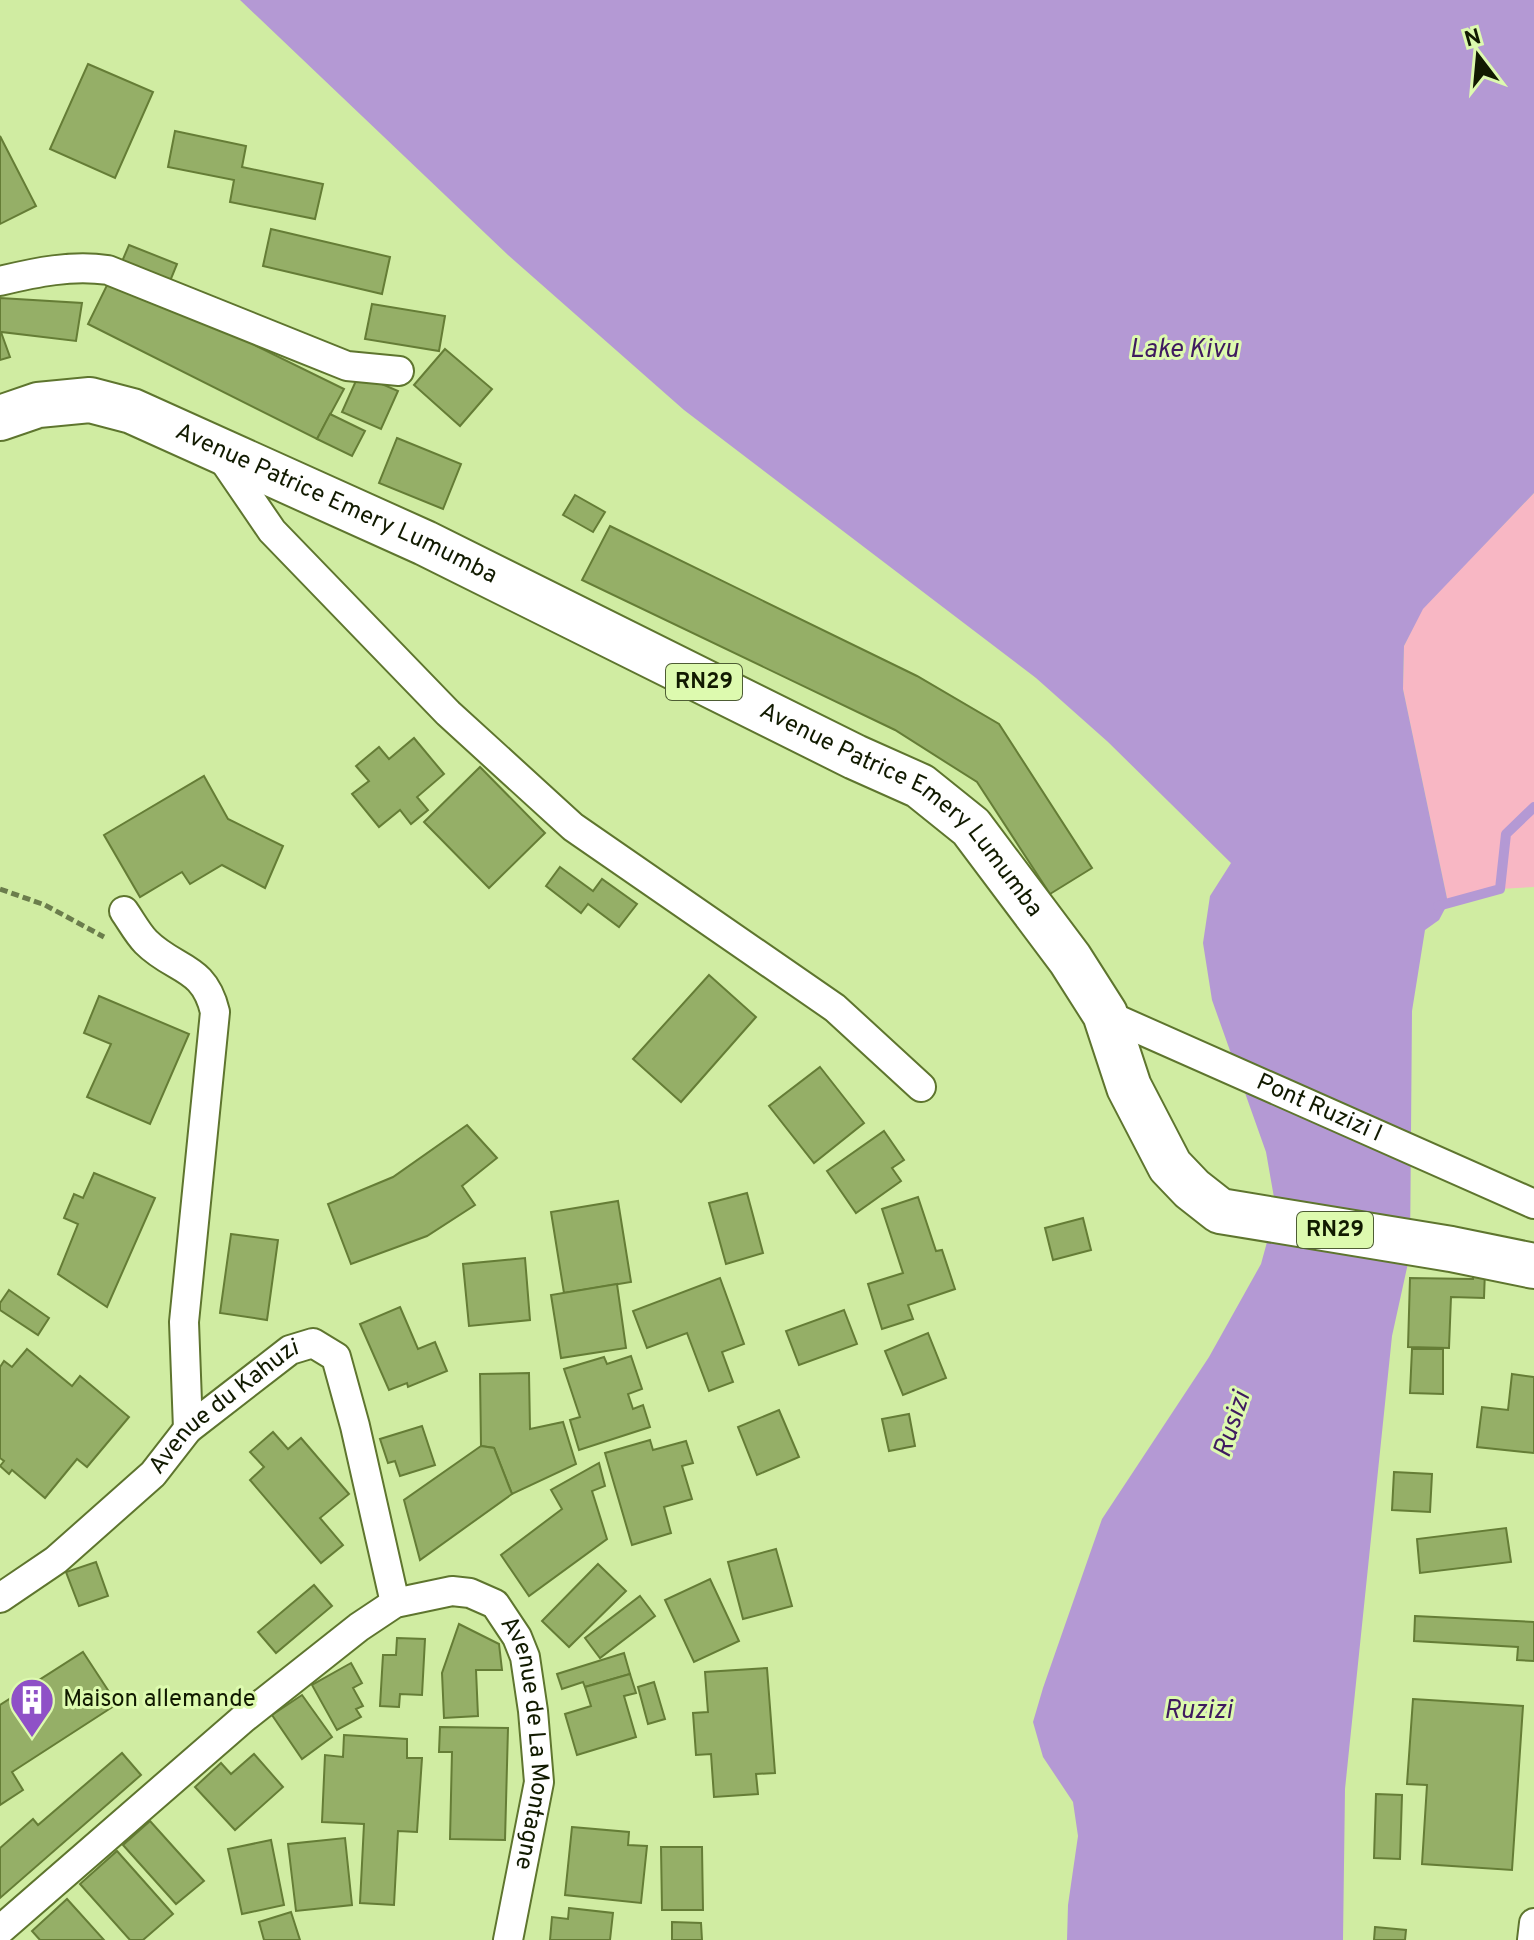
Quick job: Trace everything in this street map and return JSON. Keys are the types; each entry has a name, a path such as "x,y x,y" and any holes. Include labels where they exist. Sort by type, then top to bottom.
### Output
{"main road":[{"name":"Avenue Patrice Emery Lumumba","path":"0,418 38,405 90,400 132,411 425,543 855,757 920,786 971,827 1070,959 1105,1014 1129,1087 1170,1166 1220,1211 1451,1249 1534,1266"}],"street":[{"path":"0,281 46,270 88,267 108,270 347,366 399,371"},
{"path":"215,448 272,531 448,713 573,827 835,1008 921,1087"},
{"path":"124,911 147,943 190,970 206,985 215,1012 184,1322 188,1429"},
{"name":"Pont Ruzizi I","path":"1105,1014 1534,1204"},
{"name":"Avenue du Kahuzi","path":"0,1598 56,1560 153,1474 188,1429 290,1350 313,1343 336,1357 395,1603"},
{"name":"Avenue de La Montagne","path":"0,1930 244,1718 359,1627 395,1603 452,1591 470,1593 495,1604 517,1637 525,1657 539,1782 508,1940"},
{"path":"1532,1940 1534,1923"}],"path":[{"path":"0,889 45,905 117,944 147,943"}],"shaded area":[{"path":"1534,493 1534,887 1500,889 1448,903 1403,689 1404,646 1422,609"}],"water":[{"name":"Lake Kivu","path":"240,0 1534,0 1534,493 1423,609 1404,646 1403,689 1448,903 1439,920 1425,930 1412,1011 1410,1254 1392,1336 1345,1789 1343,1940 1067,1940 1068,1905 1078,1836 1073,1802 1043,1757 1033,1722 1102,1519 1209,1357 1261,1264 1276,1209 1266,1152 1212,1000 1203,943 1210,896 1231,863 1108,742 1036,678 684,410 508,255"}],"building":[{"path":"88,64 153,92 115,178 50,149"},
{"path":"175,131 246,146 242,167 323,184 315,219 230,202 234,180 168,167"},
{"path":"0,136 36,206 0,224"},
{"path":"271,229 390,257 382,294 263,266"},
{"path":"129,245 177,264 166,291 118,271"},
{"path":"112,275 344,389 317,439 88,324"},
{"path":"0,298 82,303 76,341 1,332 10,357 0,360"},
{"path":"372,304 445,316 439,351 365,339"},
{"path":"445,349 492,389 460,426 414,385"},
{"path":"359,374 398,391 381,429 342,412"},
{"path":"330,414 365,431 352,456 317,439"},
{"path":"397,438 461,464 443,509 379,483"},
{"path":"575,495 605,512 593,532 563,515"},
{"path":"610,526 917,676 999,724 1092,868 1050,894 977,782 895,730 582,580"},
{"path":"414,738 444,774 417,797 428,810 411,824 400,810 379,827 352,794 369,781 356,766 379,747 389,759"},
{"path":"480,767 545,833 489,888 424,822"},
{"path":"204,776 228,819 283,846 265,888 222,865 190,884 182,872 140,897 104,835"},
{"path":"560,867 593,891 602,879 637,904 619,927 588,904 581,913 546,886"},
{"path":"709,975 756,1017 681,1102 633,1059"},
{"path":"99,996 189,1034 150,1124 87,1097 111,1044 84,1033"},
{"path":"820,1067 864,1123 814,1163 769,1106"},
{"path":"467,1125 497,1158 462,1186 475,1205 427,1236 351,1264 328,1204 393,1177"},
{"path":"884,1131 904,1160 892,1168 901,1181 856,1213 827,1171"},
{"path":"94,1173 155,1198 107,1307 58,1274 78,1224 64,1218 74,1194 83,1198"},
{"path":"747,1193 763,1253 726,1264 709,1203"},
{"path":"918,1197 936,1251 942,1250 955,1289 908,1305 913,1319 882,1329 868,1284 903,1273 882,1209"},
{"path":"618,1201 631,1282 564,1293 551,1212"},
{"path":"1083,1218 1091,1250 1053,1260 1045,1228"},
{"path":"231,1234 278,1240 267,1320 220,1313"},
{"path":"525,1258 530,1320 469,1326 463,1264"},
{"path":"1473,1269 1485,1270 1484,1298 1451,1297 1449,1348 1408,1347 1410,1278 1473,1279"},
{"path":"720,1278 744,1344 722,1352 733,1382 709,1391 687,1333 647,1348 633,1311"},
{"path":"617,1284 626,1348 561,1358 551,1295"},
{"path":"9,1290 49,1318 38,1335 0,1310 0,1303"},
{"path":"400,1307 418,1349 435,1342 447,1371 408,1387 407,1383 389,1390 360,1324"},
{"path":"844,1310 857,1344 799,1365 786,1331"},
{"path":"928,1333 946,1378 903,1395 885,1351"},
{"path":"27,1349 72,1386 80,1376 129,1417 87,1467 77,1459 45,1498 12,1470 9,1474 0,1466 4,1461 0,1458 0,1367 4,1361 12,1367"},
{"path":"1412,1349 1443,1349 1443,1394 1410,1393"},
{"path":"631,1356 642,1389 628,1394 633,1409 643,1405 650,1427 579,1450 570,1420 580,1417 564,1369 604,1357 607,1364"},
{"path":"529,1373 530,1429 563,1422 576,1464 512,1494 494,1448 481,1446 480,1374"},
{"path":"1512,1374 1534,1377 1534,1453 1477,1447 1482,1407 1508,1410"},
{"path":"779,1410 799,1457 757,1475 738,1427"},
{"path":"909,1414 915,1446 889,1451 882,1419"},
{"path":"422,1426 435,1465 400,1476 395,1461 388,1463 380,1439"},
{"path":"273,1432 288,1449 301,1438 349,1494 320,1518 343,1545 321,1563 250,1480 264,1467 250,1452"},
{"path":"650,1440 653,1450 686,1441 693,1463 682,1466 692,1499 664,1507 671,1533 632,1545 605,1453"},
{"path":"481,1446 494,1448 512,1494 420,1560 404,1500"},
{"path":"599,1463 605,1486 592,1491 607,1539 529,1596 501,1555 562,1509 551,1490"},
{"path":"1394,1472 1432,1474 1430,1512 1392,1510"},
{"path":"1506,1528 1511,1562 1420,1573 1417,1539"},
{"path":"776,1549 792,1606 743,1619 728,1562"},
{"path":"96,1562 108,1596 79,1606 66,1572"},
{"path":"598,1564 626,1591 569,1647 542,1621"},
{"path":"710,1579 739,1641 694,1662 665,1600"},
{"path":"314,1585 332,1606 276,1653 258,1632"},
{"path":"640,1596 655,1616 600,1658 585,1638"},
{"path":"1415,1616 1534,1622 1534,1661 1517,1660 1518,1647 1414,1641"},
{"path":"459,1624 499,1644 502,1670 476,1670 478,1716 444,1718 442,1673"},
{"path":"397,1638 425,1639 422,1695 400,1694 399,1707 380,1706 383,1655 396,1655"},
{"name":"Maison allemande","path":"83,1652 117,1704 12,1772 23,1790 0,1805 0,1705"},
{"path":"624,1653 630,1674 585,1687 583,1682 562,1689 557,1674"},
{"path":"351,1663 362,1683 353,1688 363,1706 356,1709 361,1717 337,1730 312,1685"},
{"path":"767,1668 775,1773 756,1774 758,1794 714,1797 711,1754 696,1755 693,1713 708,1712 705,1672"},
{"path":"630,1674 636,1693 624,1696 636,1737 577,1755 565,1714 591,1706 585,1687"},
{"path":"654,1682 665,1719 648,1724 638,1687"},
{"path":"302,1695 332,1737 302,1759 272,1715"},
{"path":"1413,1699 1523,1706 1512,1870 1422,1864 1427,1785 1407,1784"},
{"path":"440,1727 508,1728 505,1840 450,1839 452,1752 439,1752"},
{"path":"344,1735 407,1739 407,1758 422,1758 417,1832 398,1831 394,1905 360,1903 364,1824 322,1822 325,1755 343,1757"},
{"path":"122,1753 141,1775 0,1898 0,1848 33,1819 38,1825"},
{"path":"254,1754 283,1787 235,1830 195,1787 221,1763 231,1774"},
{"path":"1376,1794 1402,1795 1400,1859 1374,1858"},
{"path":"150,1821 204,1881 176,1904 123,1845"},
{"path":"572,1827 629,1832 628,1845 647,1846 641,1903 565,1895"},
{"path":"345,1838 352,1905 296,1911 288,1844"},
{"path":"271,1840 284,1905 242,1914 228,1849"},
{"path":"661,1847 702,1847 703,1910 662,1910"},
{"path":"117,1851 173,1914 143,1940 130,1940 80,1884"},
{"path":"67,1899 104,1940 40,1940 32,1931"},
{"path":"569,1908 613,1913 610,1940 550,1940 552,1917 568,1919"},
{"path":"291,1912 300,1940 264,1940 259,1922"},
{"path":"672,1922 701,1923 702,1940 672,1940"},
{"path":"1375,1927 1406,1930 1405,1940 1374,1940"}],"waterway":[{"path":"1438,906 1500,889 1506,834 1534,807"}],"place":[{"name":"Maison allemande","path":"32,1739"}],"water label":[{"name":"Rusizi","path":"1233,1425"},
{"name":"Ruzizi","path":"1198,1711"}]}
